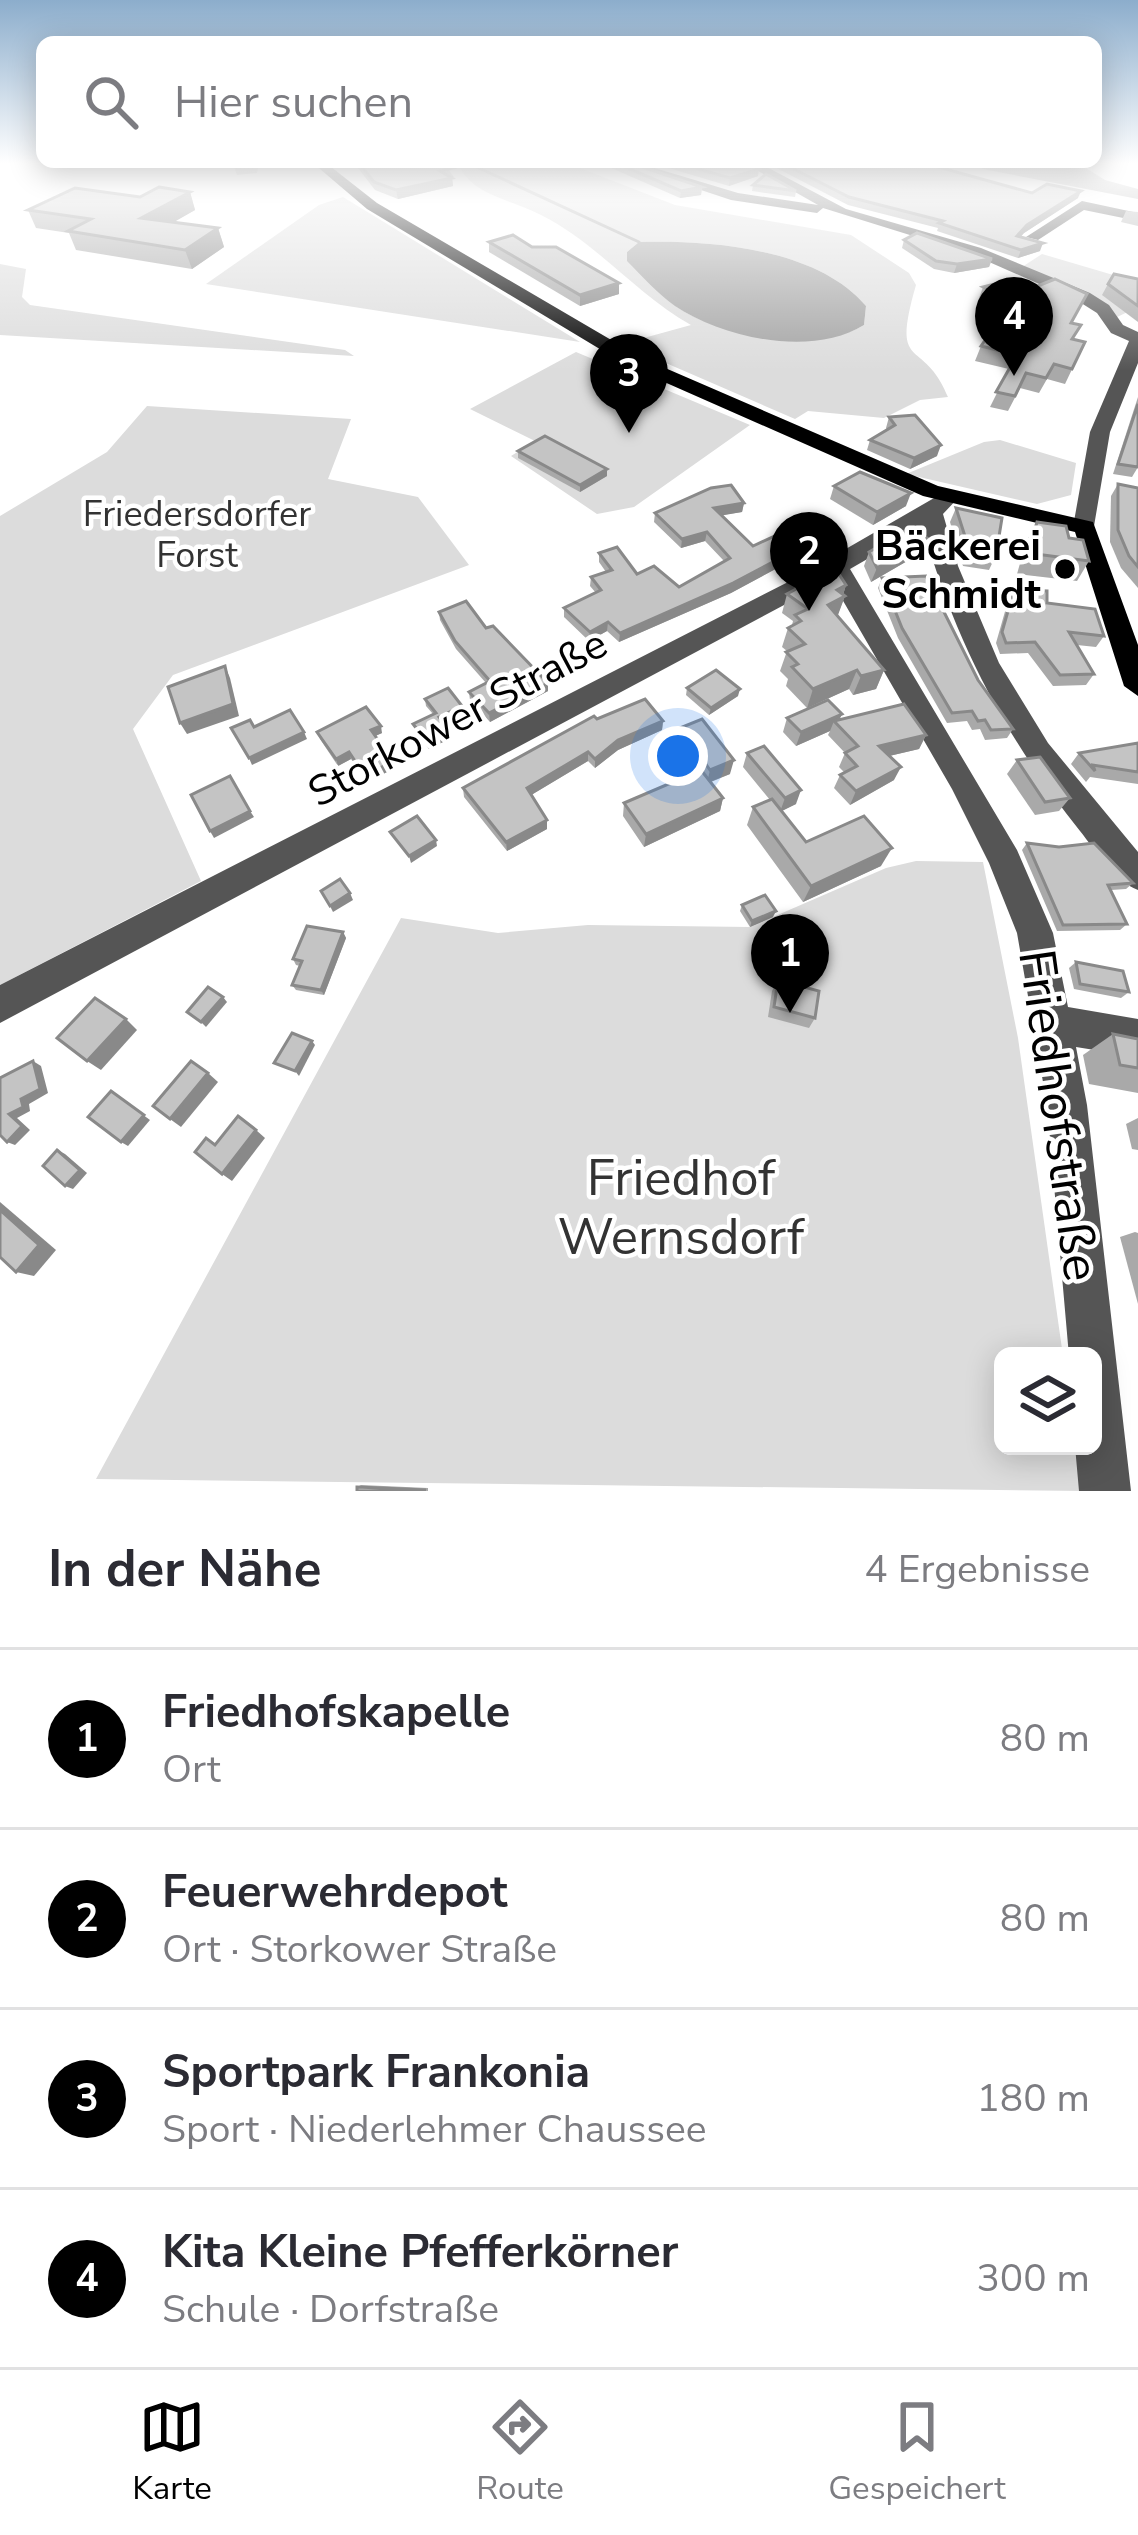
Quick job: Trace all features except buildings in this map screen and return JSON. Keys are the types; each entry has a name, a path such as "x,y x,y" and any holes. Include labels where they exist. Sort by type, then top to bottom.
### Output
{"main road":[{"path":"416,233 606,348 939,505 1085,526 1138,686"}],"street":[{"path":"912,233 976,251 1084,297 1117,329 1138,339 1104,420 1085,526"},
{"path":"1034,237 1041,233"},
{"path":"1090,481 1124,488"},
{"name":"Storkower Straße","path":"0,1004 836,566 939,505"},
{"path":"939,505 947,576 982,664 1041,757 1138,875"},
{"name":"Friedhofstraße","path":"836,566 1005,860 1035,933 1055,1024 1092,1347"},
{"path":"1055,1024 1138,1038"},
{"name":"Friedhofstraße","path":"1102,1455 1105,1491"}],"green space":[{"path":"280,233 401,233 580,342 206,284"},
{"path":"570,233 851,235 909,273 916,285 908,344 948,397 920,400 884,418 808,411 795,419 622,344 691,325","holes":["639,242 730,246 820,271 866,306 864,325 845,333 797,340 719,326 677,307 627,252"]},
{"path":"1042,254 1137,282 1138,307 1115,318 1022,267"},
{"path":"0,264 26,269 22,297 30,305 345,350 354,356 0,335"},
{"path":"576,352 750,425 634,507 597,514 511,456 535,441 470,409"},
{"name":"Friedersdorfer Forst","path":"147,406 351,419 328,479 418,497 469,565 173,675 133,729 201,881 0,985 0,516 107,452"},
{"path":"1000,440 1076,463 1071,495 1037,504 906,474 984,442"},
{"name":"Friedhof Wernsdorf","path":"916,861 983,862 1018,1038 1062,1347 994,1347 994,1455 1077,1455 1082,1491 96,1479 401,918 498,933 588,925 750,927 886,868"}],"shaded area":[{"path":"639,242 730,246 792,260 845,287 866,306 864,325 843,335 795,342 718,327 675,306 627,261 627,252"}],"waterway":[{"path":"619,233 639,242"}],"place":[{"name":"Kita Kleine Pfefferkörner","path":"1014,376"},
{"name":"Sportpark Frankonia","path":"629,433"},
{"name":"Bäckerei Schmidt","path":"1065,569"},
{"name":"Feuerwehrdepot","path":"809,611"},
{"name":"Friedhofskapelle","path":"790,1013"}]}
